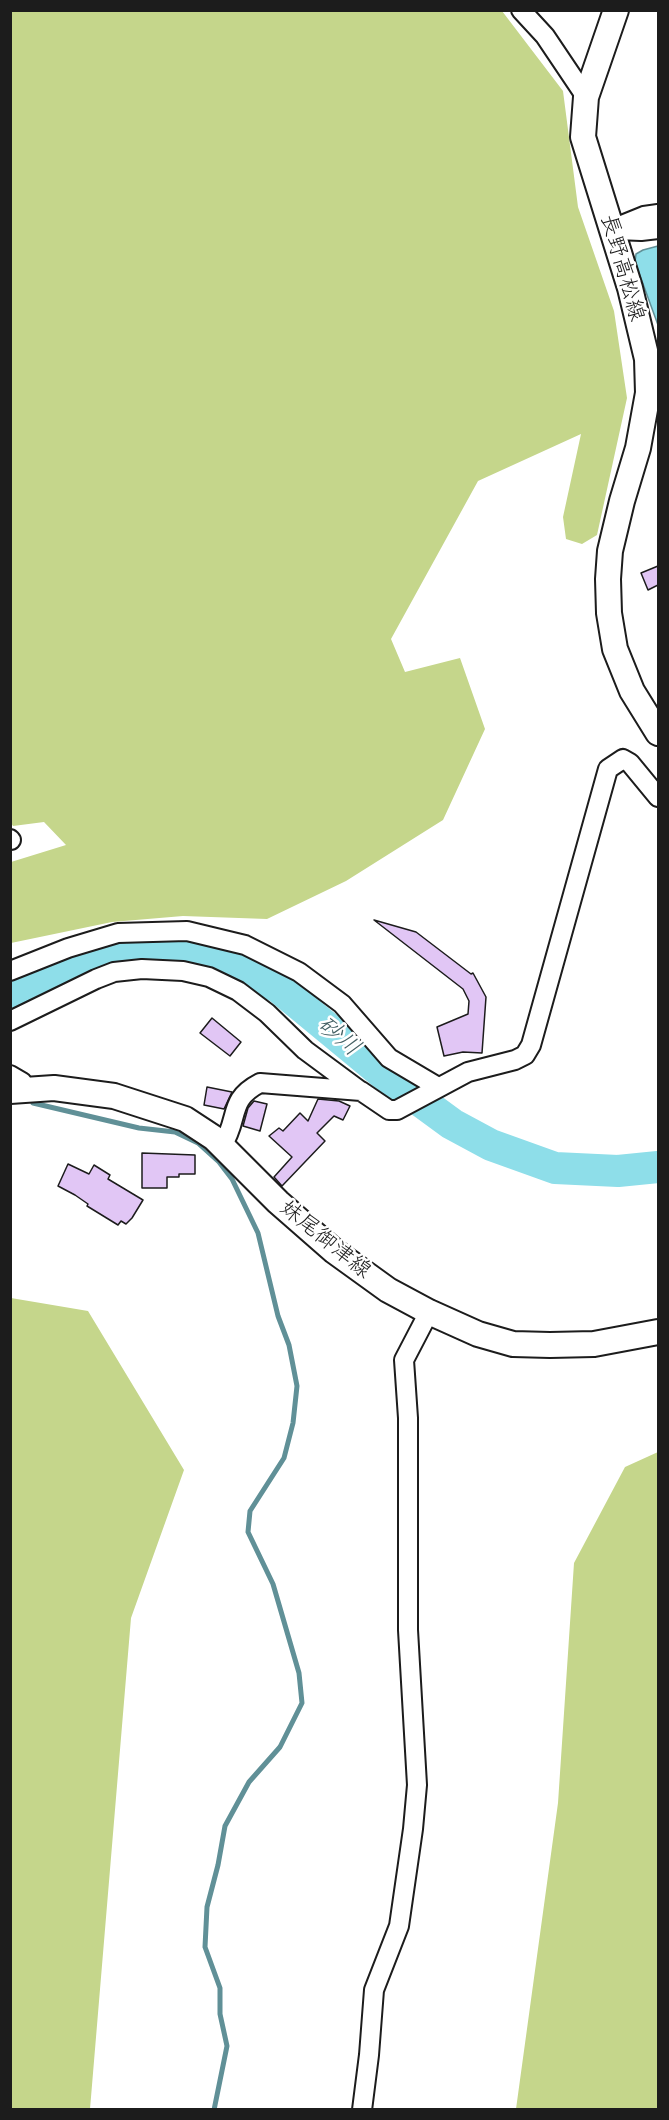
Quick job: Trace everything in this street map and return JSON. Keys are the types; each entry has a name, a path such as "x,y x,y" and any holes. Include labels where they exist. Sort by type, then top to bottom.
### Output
{"main road":[{"name":"長野高松線","path":"616,10 586,97 583,136 630,288 647,359 648,393 638,448 610,551 609,614 615,649 632,691 658,733"},
{"name":"妹尾御津線","path":"16,1085 114,1096 185,1119 214,1138 278,1202 333,1251 388,1290 478,1334 513,1344 594,1344 658,1332"}],"street":[{"path":"521,10 545,36 586,97"},
{"path":"612,229 644,216 658,214"},
{"path":"612,229 641,231 658,229"},
{"path":"10,1022 114,972 142,969 183,971 209,977 238,991 267,1013 305,1050 388,1110 397,1110 468,1072 515,1060 525,1055 531,1045 608,769 624,759 630,763 658,797"},
{"path":"10,972 68,948 118,933 187,931 245,945 298,972 342,1004 389,1058 438,1087"},
{"path":"222,1146 231,1132 241,1096 260,1083 361,1091"},
{"path":"362,2109 374,1990 399,1926 417,1785 408,1630 408,1418 404,1360 429,1312"}],"green space":[{"path":"11,10 502,11 563,91 578,207 614,311 627,398 597,535 582,544 566,539 563,517 581,434 478,481 391,639 405,672 460,658 485,729 443,820 346,881 267,919 183,916 112,922 11,943 11,862 66,845 44,822 13,826 11,823"},
{"path":"11,1298 88,1311 184,1470 131,1618 90,2109 11,2109"},
{"path":"658,1452 658,2109 516,2109 558,1803 574,1563 625,1467"}],"water":[{"path":"658,246 658,325 635,262 636,254"}],"building":[{"path":"658,566 658,585 648,590 641,573"},
{"path":"374,920 416,932 471,974 473,973 486,997 482,1053 463,1052 444,1056 437,1027 468,1014 469,1001 463,989"},
{"path":"212,1018 241,1042 230,1056 200,1033"},
{"path":"207,1087 232,1092 224,1109 204,1105"},
{"path":"318,1099 339,1101 350,1106 343,1120 334,1116 317,1133 325,1141 282,1186 274,1177 292,1157 269,1136 279,1128 283,1131 300,1113 308,1121"},
{"path":"254,1101 267,1104 260,1131 243,1126 248,1108"},
{"path":"142,1153 195,1155 195,1174 167,1177 167,1188 142,1188"},
{"path":"68,1164 89,1174 94,1165 110,1175 108,1179 143,1200 132,1218 126,1224 121,1221 118,1225 58,1186"}],"waterway":[{"name":"砂川","path":"10,996 111,956 166,951 217,959 278,987 381,1072 452,1124 491,1145 555,1168 618,1171 658,1167"},
{"path":"33,1103 139,1128 175,1132 198,1143 219,1162 232,1179 258,1233 278,1316 289,1345 297,1386 293,1423 284,1458 250,1511 248,1532 273,1584 299,1673 302,1703 280,1747 249,1782 225,1826 207,1907 205,1947 220,1988 220,2014 227,2046 214,2110"}]}
